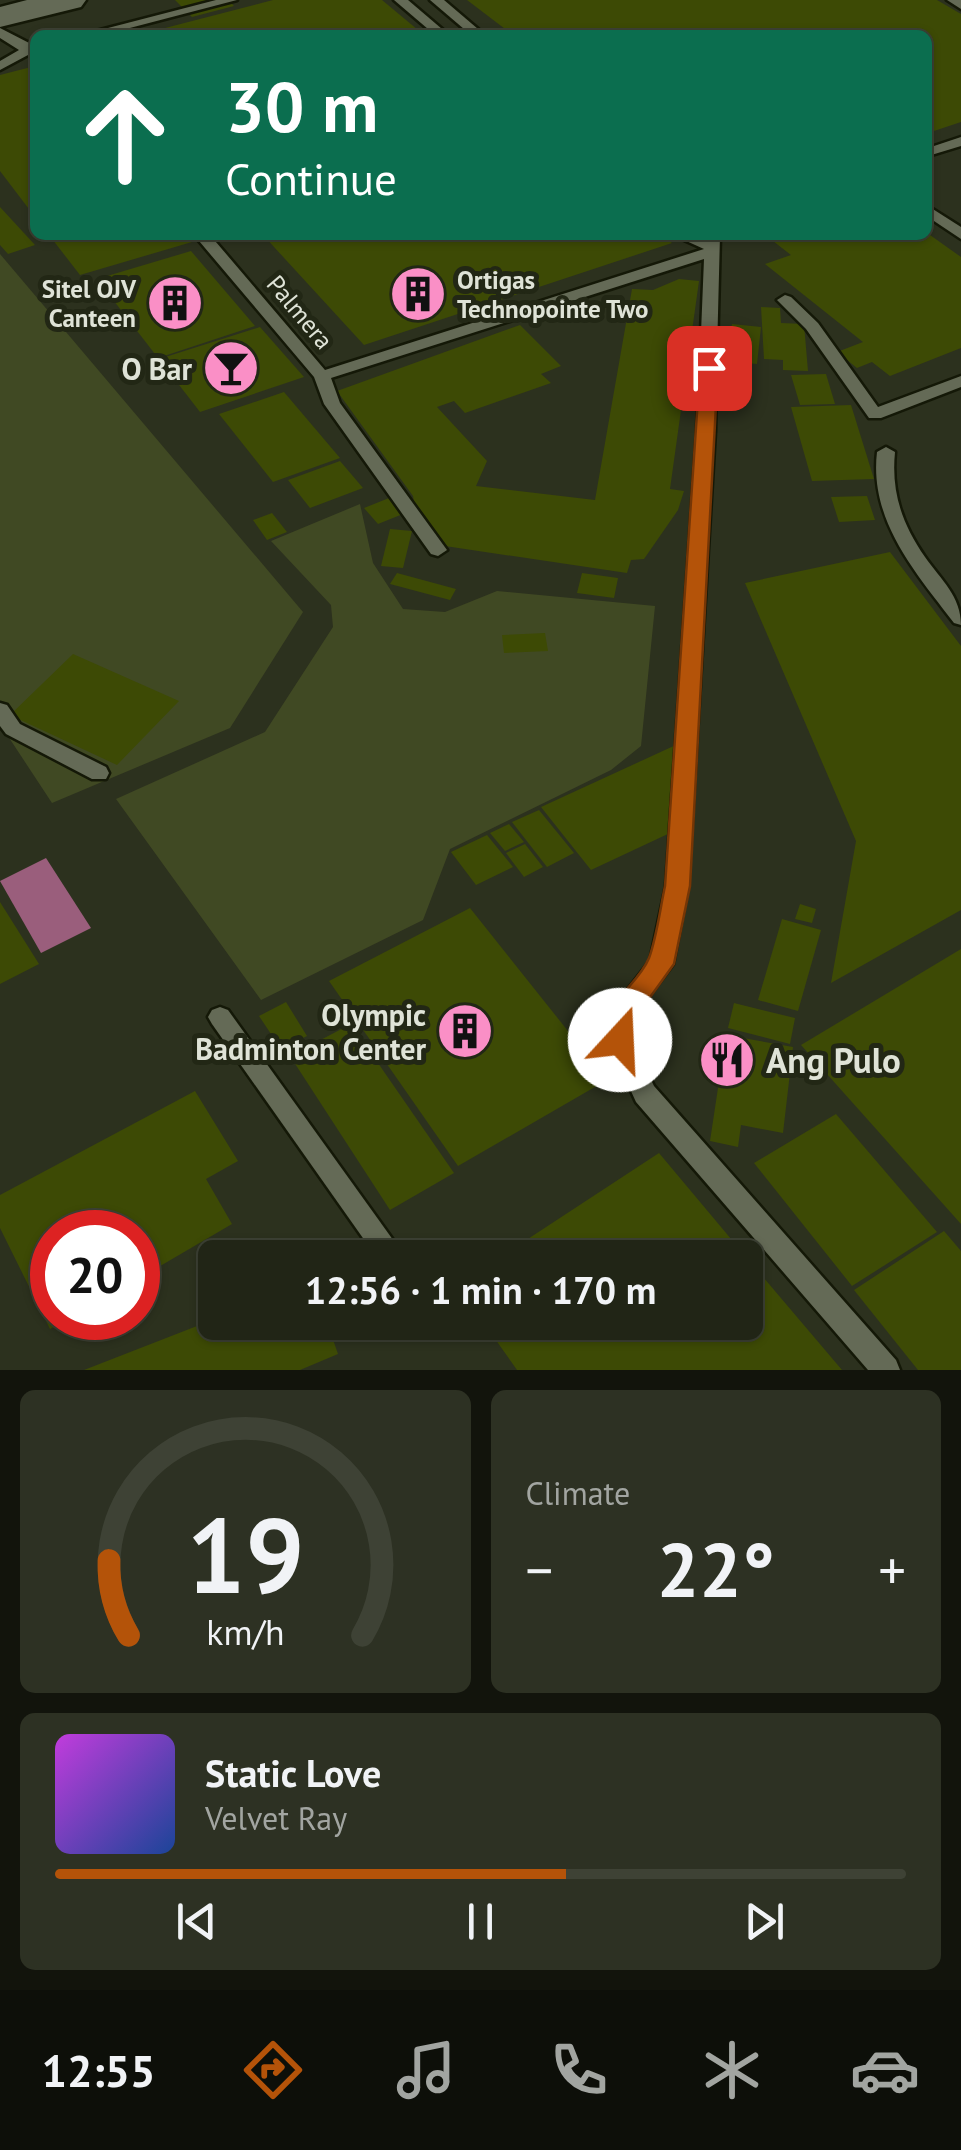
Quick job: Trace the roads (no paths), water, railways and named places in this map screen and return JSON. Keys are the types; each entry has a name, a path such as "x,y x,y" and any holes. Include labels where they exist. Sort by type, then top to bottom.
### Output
{"main road":[{"path":"0,17 69,0"}],"lane":[{"path":"108,30 230,0"},
{"path":"400,0 437,30"},
{"path":"436,0 473,30"},
{"path":"953,0 961,4"},
{"path":"0,32 30,48"},
{"path":"0,47 30,50"},
{"path":"0,66 30,51"},
{"path":"932,151 961,141"},
{"path":"932,213 961,234"},
{"name":"Palmera","path":"206,240 322,376 332,404 438,550"},
{"path":"322,376 713,244 677,886 661,964 620,1018 620,1040 645,1094 886,1370"},
{"path":"786,300 812,326 875,414 961,381"},
{"path":"886,452 880,478 888,509 961,618"},
{"path":"0,710 14,729 99,772"},
{"path":"220,1017 380,1240"}],"place":[{"name":"Ortigas Technopointe Two","path":"418,294"},
{"name":"Sitel OJV Canteen","path":"175,303"},
{"name":"O Bar","path":"231,368"},
{"name":"Olympic Badminton Center","path":"465,1031"},
{"name":"Ang Pulo","path":"727,1060"}]}
